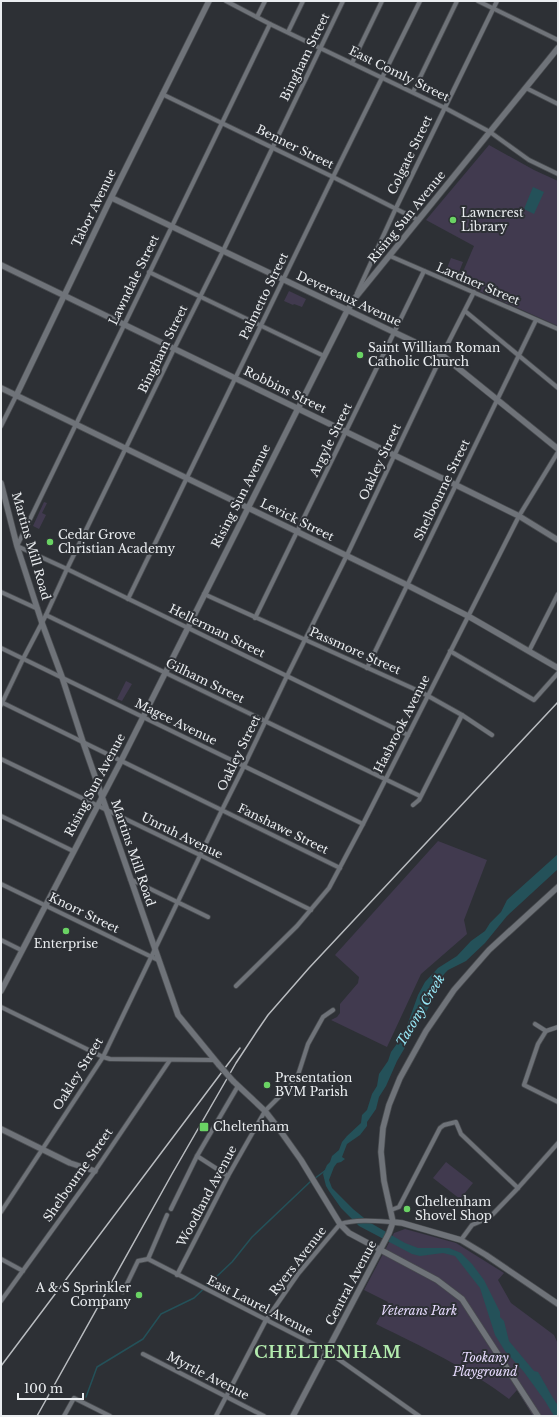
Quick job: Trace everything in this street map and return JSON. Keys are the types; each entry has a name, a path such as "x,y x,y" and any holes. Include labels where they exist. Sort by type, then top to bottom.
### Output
{"street":[{"name":"Tabor Avenue","path":"1,426 162,94 209,1"},
{"name":"East Comly Street","path":"226,1 270,24 445,108 490,132 529,160 558,174"},
{"path":"257,17 265,1"},
{"path":"288,32 303,1"},
{"name":"Bingham Street","path":"1,703 46,615 343,1"},
{"path":"352,63 382,1"},
{"name":"Palmetto Street","path":"128,599 420,1"},
{"path":"413,92 457,1"},
{"path":"478,1 558,40"},
{"name":"Colgate Street","path":"355,298 396,208 496,1"},
{"name":"Lawndale Street","path":"17,546 270,24"},
{"name":"Rising Sun Avenue","path":"1,991 73,851 121,762 142,717 347,310 355,298 558,48"},
{"path":"526,88 558,104"},
{"name":"Benner Street","path":"162,94 418,220"},
{"name":"Devereaux Avenue","path":"112,198 442,355 497,398 558,450"},
{"name":"Lardner Street","path":"390,256 558,329"},
{"name":"Robbins Street","path":"1,265 456,485 518,516 558,540"},
{"name":"Argyle Street","path":"255,618 424,271"},
{"path":"149,272 324,356"},
{"name":"Oakley Street","path":"1,1212 103,1057 287,676 347,556 442,355 474,292"},
{"path":"465,311 558,388"},
{"name":"Shelbourne Street","path":"367,668 536,320"},
{"name":"Levick Street","path":"1,388 407,585 468,616 558,668"},
{"name":"Hasbrook Avenue","path":"236,986 311,910 329,888 428,697 518,516 558,450"},
{"name":"Martins Mill Road","path":"1,483 17,546 42,623 62,677 154,950 178,1015 214,1060 238,1086 265,1111 280,1129 310,1174 340,1224"},
{"name":"Hellerman Street","path":"17,546 408,736"},
{"path":"1,592 38,610"},
{"name":"Passmore Street","path":"204,594 421,692 462,715 492,735"},
{"path":"529,651 558,594"},
{"name":"Gilham Street","path":"46,615 420,796"},
{"name":"Magee Avenue","path":"1,648 363,824"},
{"path":"450,651 533,700 558,673"},
{"name":"Fanshawe Street","path":"1,703 340,868"},
{"path":"413,805 420,796 462,715"},
{"name":"Unruh Avenue","path":"1,759 311,910"},
{"path":"1,816 73,851"},
{"path":"130,879 208,917"},
{"name":"Knorr Street","path":"1,884 158,960"},
{"path":"393,1222 384,1181 381,1152 383,1128 389,1105 400,1078 426,1031 454,990 489,950 558,887"},
{"path":"1,940 22,950"},
{"path":"1,1007 103,1057 110,1059 214,1060"},
{"name":"Woodland Avenue","path":"178,1275 228,1176 265,1111 295,1081 308,1044 323,1017 333,1010"},
{"path":"535,1024 546,1031"},
{"path":"558,1027 546,1031 538,1044 524,1085 558,1102"},
{"name":"Shelbourne Street","path":"1,1302 95,1171 170,1060"},
{"path":"170,1209 197,1156 238,1086"},
{"path":"391,1210 399,1207 440,1128 444,1125 456,1122 460,1134 518,1188"},
{"path":"1,1129 70,1163 95,1171"},
{"path":"461,1240 469,1227 489,1217 518,1188 558,1143"},
{"path":"197,1156 228,1176"},
{"path":"123,1292 138,1260 148,1259 167,1215"},
{"path":"340,1224 374,1220 402,1223 461,1240 557,1301"},
{"name":"Central Avenue","path":"293,1416 390,1233 393,1222"},
{"path":"340,1224 349,1233 437,1280 462,1299 538,1416"},
{"name":"Ryers Avenue","path":"216,1416 266,1320 298,1274 340,1224"},
{"name":"East Laurel Avenue","path":"148,1259 327,1352 420,1416"},
{"path":"1,1260 23,1271"},
{"name":"Myrtle Avenue","path":"143,1354 264,1416"},
{"path":"64,1416 74,1398 110,1416"}],"green space":[{"path":"489,145 534,170 558,181 558,326 461,283 459,281 474,246 426,220"},
{"path":"451,258 463,262 457,277 445,273"},
{"path":"289,291 306,299 302,307 284,301"},
{"path":"44,502 47,503 42,513 46,515 39,529 33,526"},
{"path":"126,681 132,684 122,701 117,699"},
{"path":"438,841 487,860 464,920 467,934 421,974 387,1047 331,1020 337,1017 340,1013 340,1004 358,983 359,977 335,955"},
{"path":"446,1162 473,1183 460,1199 433,1178"},
{"path":"405,1229 456,1243 504,1273 498,1280 511,1303 554,1335 558,1344 558,1416 533,1416 517,1390 509,1399 461,1368 427,1349 376,1324 388,1302 364,1290 394,1233"}],"water":[{"path":"533,187 544,192 534,214 524,209"},
{"name":"Tacony Creek","path":"558,854 558,869 507,916 485,943 466,961 448,970 440,980 430,1005 397,1061 386,1086 379,1097 376,1109 367,1122 367,1126 360,1135 347,1144 342,1157 345,1159 337,1163 329,1180 332,1188 353,1209 369,1222 405,1243 418,1248 449,1248 461,1253 472,1264 484,1280 500,1312 500,1317 504,1321 509,1341 534,1371 538,1372 558,1405 558,1416 554,1416 524,1372 505,1351 495,1335 480,1288 455,1256 443,1253 420,1256 412,1254 359,1226 341,1208 329,1191 323,1174 332,1156 339,1150 342,1142 361,1123 362,1115 367,1110 372,1094 377,1086 379,1074 388,1061 391,1052 404,1034 418,995 425,982 438,968 457,956 471,941 485,931 490,923 501,912 507,900"}],"waterway":[{"path":"314,1179 326,1170"},
{"path":"86,1397 97,1367 143,1339 161,1314 194,1298 232,1262 252,1237 311,1181"}],"railway":[{"path":"37,1416 172,1174 236,1063 268,1015 309,968 558,702"},
{"path":"1,1366 240,1048"}],"place":[{"name":"Lawncrest Library","path":"453,220"},
{"name":"Saint William Roman Catholic Church","path":"360,355"},
{"name":"Cedar Grove Christian Academy","path":"50,542"},
{"name":"Enterprise","path":"66,931"},
{"name":"Presentation BVM Parish","path":"267,1085"},
{"name":"Cheltenham","path":"204,1127"},
{"name":"Cheltenham Shovel Shop","path":"407,1209"},
{"name":"A & S Sprinkler Company","path":"139,1295"}],"district":[{"name":"CHELTENHAM","path":"328,1352"}],"park label":[{"name":"Veterans Park","path":"419,1311"},
{"name":"Tookany Playground","path":"485,1365"}]}
